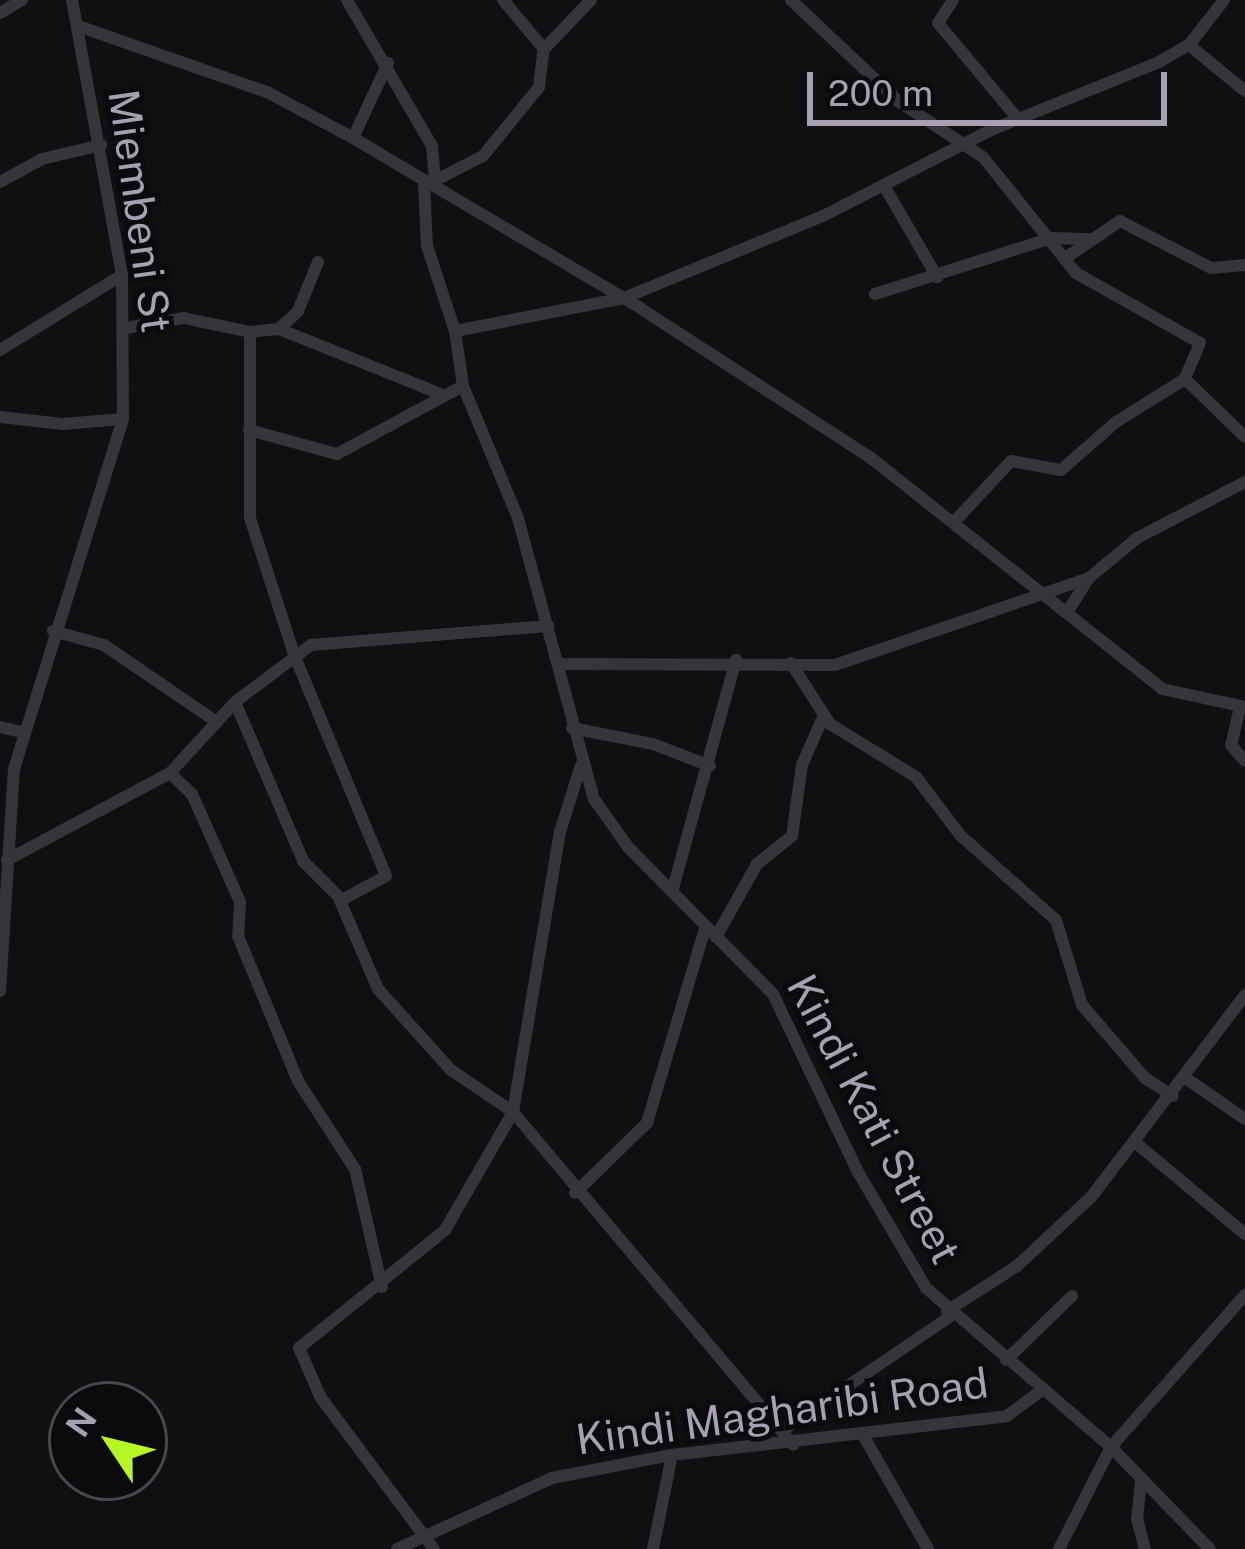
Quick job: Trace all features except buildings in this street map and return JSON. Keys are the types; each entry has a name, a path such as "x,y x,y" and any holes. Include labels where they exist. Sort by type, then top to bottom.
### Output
{"street":[{"path":"0,13 22,0"},
{"name":"Miembeni St","path":"0,991 4,852 22,732 123,419 126,328 122,275 81,27 72,0"},
{"name":"Kindi Kati Street","path":"347,0 388,63 432,146 427,246 455,331 463,386 518,518 581,765 608,821 773,994 891,1233 949,1314 1112,1447 1210,1549"},
{"path":"503,0 544,49"},
{"path":"431,185 483,156 525,109 539,87 544,49 591,0"},
{"path":"791,0 898,101 964,144 1052,238 1064,260 1083,279 1200,343 1185,379 1116,422 1061,470 1011,461 954,522"},
{"path":"953,0 938,23 1018,119"},
{"path":"455,331 624,298 886,189 964,144 1126,79 1189,45 1224,0"},
{"path":"81,27 267,92 624,298 872,458 1162,689 1243,707 1231,745 1245,760"},
{"path":"1189,45 1245,91"},
{"path":"352,138 388,63"},
{"path":"0,182 42,159 100,145"},
{"path":"886,189 938,277"},
{"path":"1064,260 1120,221 1211,268 1245,266"},
{"path":"875,294 1052,238 1090,238"},
{"path":"279,329 298,311 318,262"},
{"path":"0,350 122,275"},
{"path":"126,328 184,317 250,332 279,329 443,395"},
{"path":"250,332 250,518 296,657 386,876 340,901"},
{"path":"1185,379 1245,437"},
{"path":"249,430 337,454 463,386"},
{"path":"0,417 63,424 123,419"},
{"path":"1068,611 1089,578 1137,538 1238,491 1245,482"},
{"path":"558,664 736,660 835,665 1038,589 1089,578"},
{"path":"4,852 170,773 236,701 320,643 548,626"},
{"path":"53,632 104,645 217,722"},
{"path":"672,892 736,660"},
{"path":"791,663 824,715 923,784 961,836 1056,920 1082,1005 1144,1078 1173,1096"},
{"path":"236,701 303,861 340,901 364,965 409,1030 514,1112 575,1193 739,1384 786,1428 793,1444"},
{"path":"575,1193 647,1123 711,933 757,864 792,836 802,765 824,715"},
{"path":"0,728 22,732"},
{"path":"572,728 710,766"},
{"path":"434,1549 371,1472 298,1354 306,1334 382,1287 445,1230 514,1112 560,832 581,765"},
{"path":"170,773 192,794 240,902 238,936 298,1081 355,1169 382,1287"},
{"path":"786,1428 949,1314 1064,1224 1136,1143 1245,995"},
{"path":"1187,1078 1245,1119"},
{"path":"1136,1143 1245,1234"},
{"path":"1059,1549 1112,1447 1245,1295"},
{"path":"1006,1360 1072,1296"},
{"name":"Kindi Magharibi Road","path":"397,1549 552,1478 672,1455 1007,1416 1042,1390"},
{"path":"863,1435 928,1549"},
{"path":"653,1549 672,1455"},
{"path":"1142,1482 1137,1518 1145,1549"}]}
